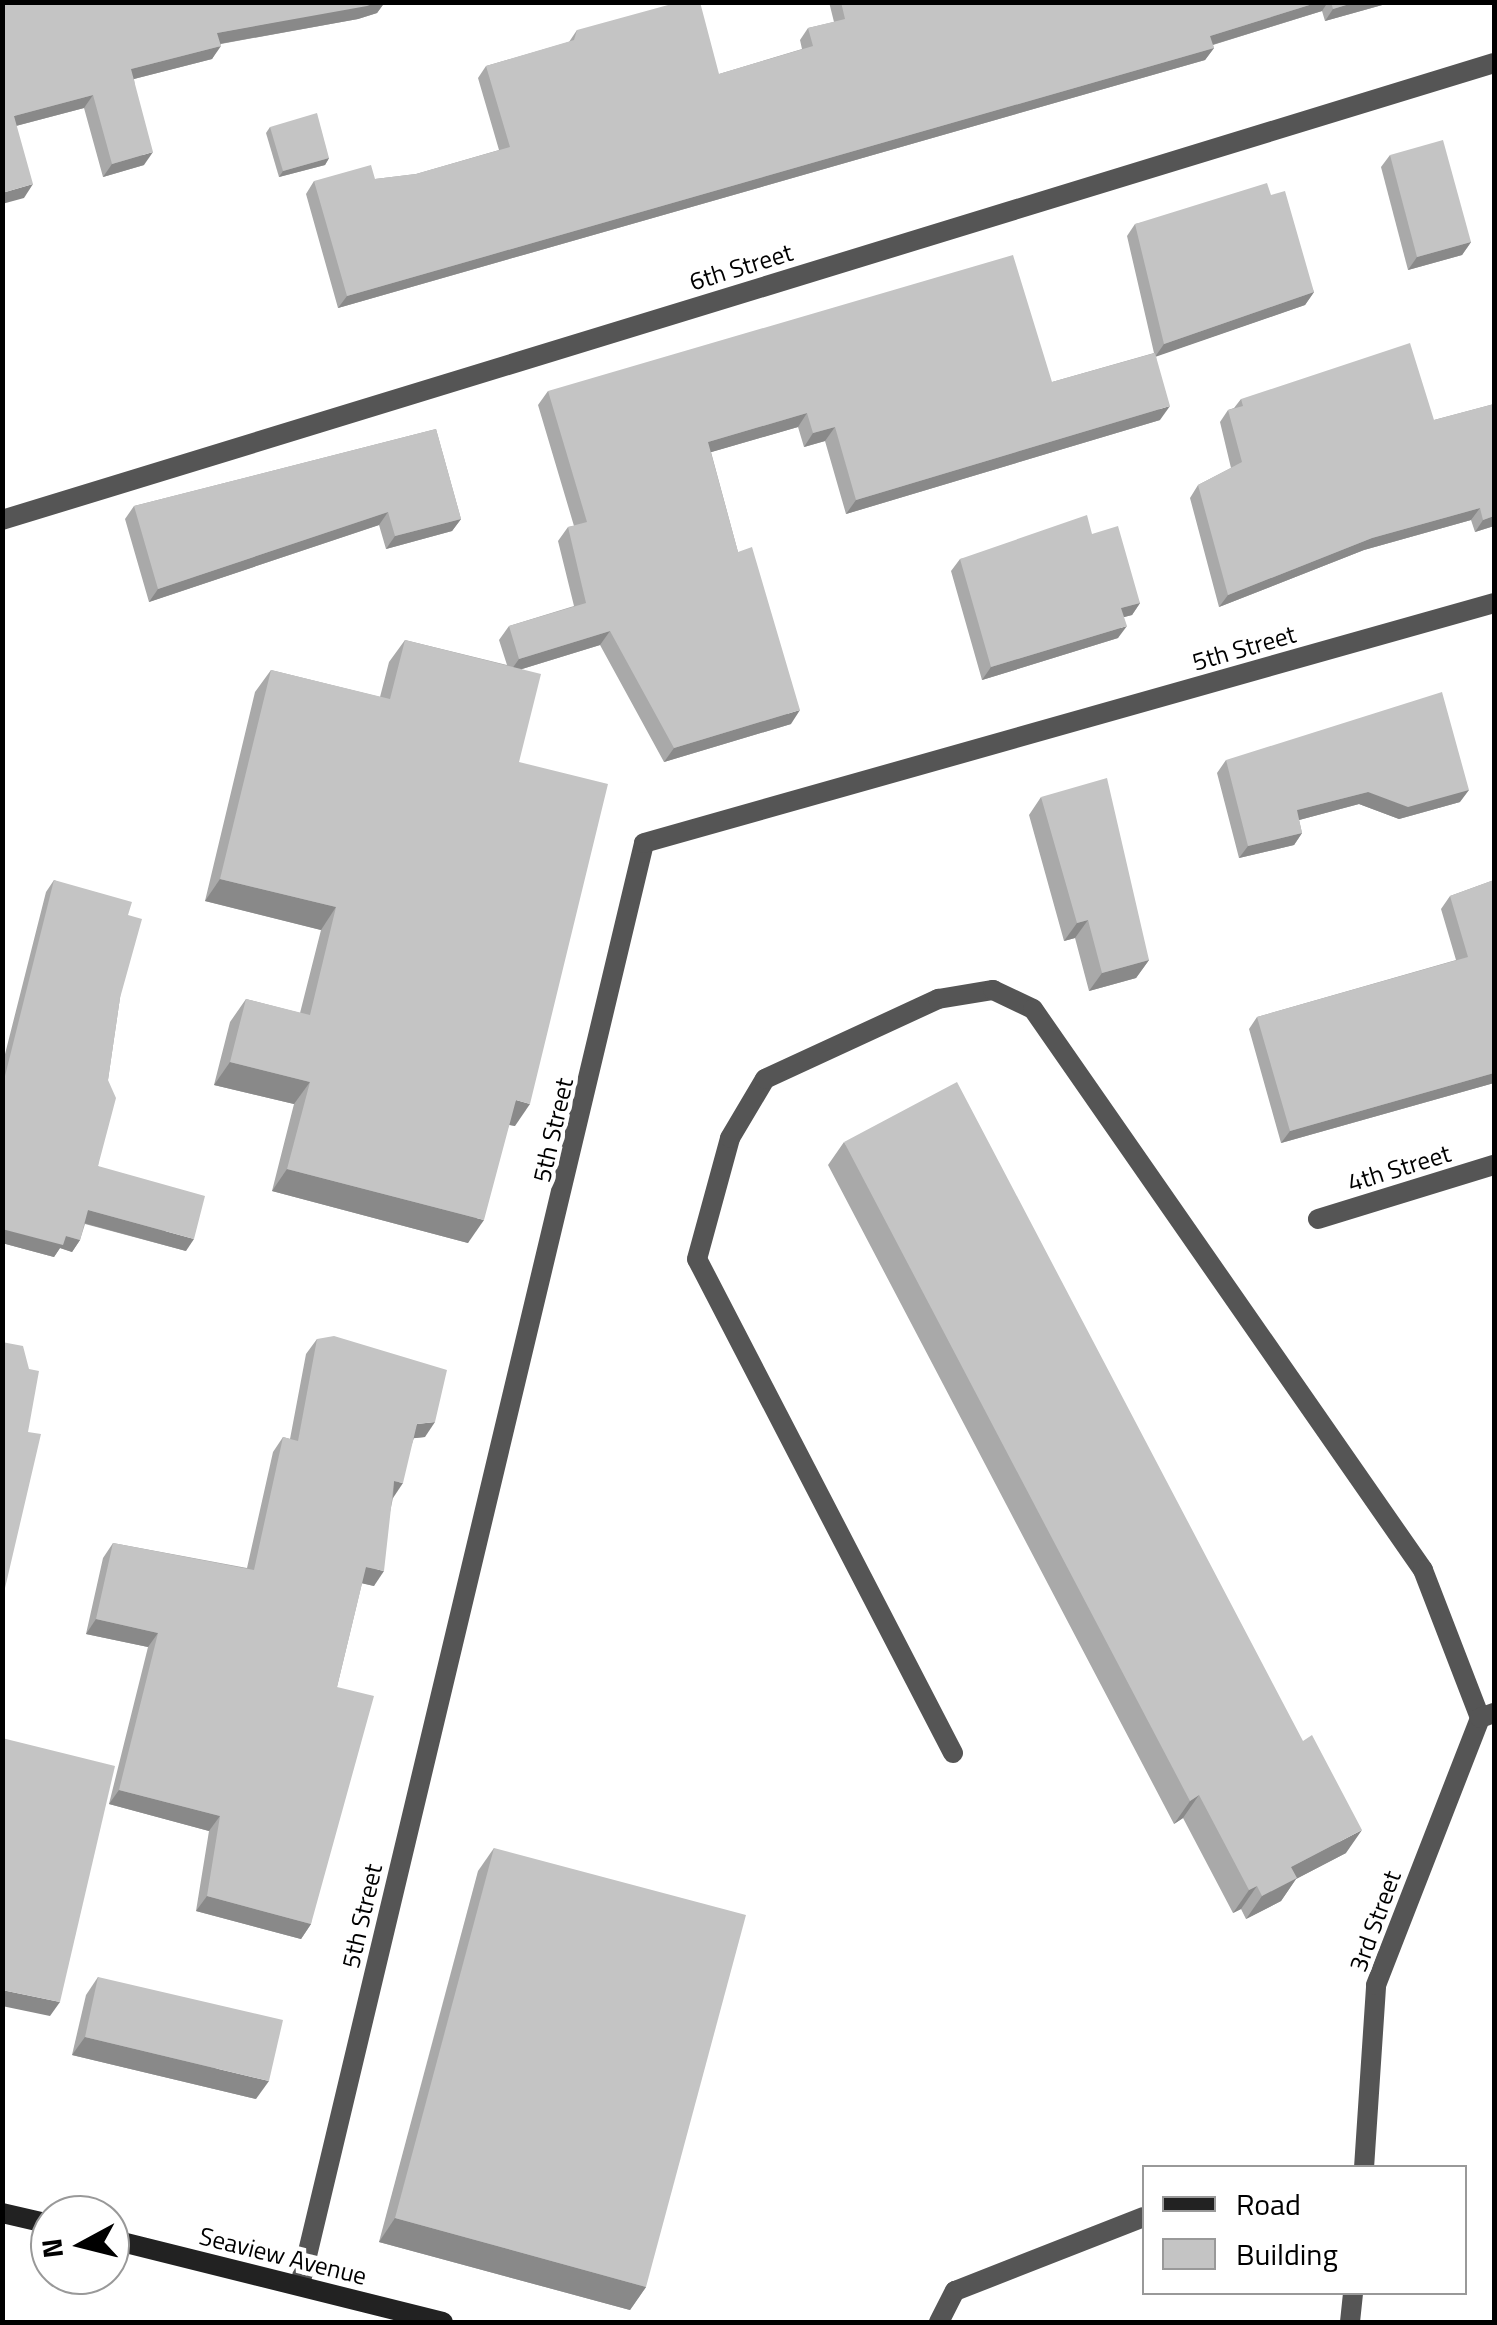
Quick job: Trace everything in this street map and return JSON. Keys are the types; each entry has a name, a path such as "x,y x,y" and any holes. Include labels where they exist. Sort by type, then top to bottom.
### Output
{"main road":[{"path":"2,2213 30,2219"},
{"name":"Seaview Avenue","path":"130,2244 443,2322"}],"street":[{"name":"6th Street","path":"2,520 1494,62"},
{"name":"5th Street","path":"300,2285 644,843 1494,604"},
{"path":"953,1753 697,1259 730,1138 764,1078 938,999 993,990 1033,1009 1423,1570 1487,1715"},
{"name":"4th Street","path":"1318,1218 1494,1165"},
{"name":"3rd Street","path":"1362,2165 1376,1985 1487,1715"},
{"path":"939,2322 955,2291 1142,2218"},
{"path":"1350,2322 1352,2295"}],"building":[{"path":"2,2 378,2 217,33 221,46 131,69 153,152 112,164 93,95 14,116 33,184 2,193"},
{"path":"679,2 700,2 719,74 813,46 808,28 845,19 841,2 1319,2 1210,36 1214,48 347,296 314,181 371,165 375,179 416,174 510,147 486,66 574,40 577,30"},
{"path":"1331,2 1356,2 1333,9"},
{"path":"317,113 329,158 283,171 270,127"},
{"path":"1443,140 1471,242 1417,257 1390,155"},
{"path":"1267,183 1271,195 1285,191 1314,292 1164,344 1135,224"},
{"path":"1013,255 1052,382 1155,353 1170,406 856,500 835,427 813,433 807,413 708,442 738,552 752,547 800,710 674,748 610,631 519,659 509,626 586,603 568,527 587,522 548,391"},
{"path":"1410,343 1434,420 1494,404 1494,516 1483,520 1480,508 1372,538 1228,595 1198,485 1242,462 1228,410 1243,406 1241,399"},
{"path":"436,429 461,519 395,536 388,512 158,589 134,506"},
{"path":"1087,515 1092,534 1118,526 1140,603 1121,608 1127,626 991,667 960,559"},
{"path":"405,640 541,674 519,762 608,784 530,1104 516,1100 484,1220 287,1169 310,1082 230,1062 246,999 310,1015 336,907 220,879 271,670 390,699"},
{"path":"1442,692 1469,790 1408,807 1368,792 1297,810 1302,833 1248,846 1226,760"},
{"path":"1107,778 1149,960 1102,973 1088,920 1077,923 1041,797"},
{"path":"54,880 132,902 128,915 142,919 120,998 108,1080 116,1098 98,1166 205,1196 194,1239 88,1210 80,1240 66,1236 63,1245 2,1229 2,1088"},
{"path":"1494,880 1494,1073 1290,1131 1257,1017 1468,957 1450,896"},
{"path":"957,1082 1303,1741 1312,1735 1362,1830 1291,1867 1297,1878 1262,1896 1257,1886 1249,1890 1199,1795 1190,1801 844,1142"},
{"path":"334,1336 447,1370 435,1422 417,1424 403,1483 394,1481 384,1571 366,1567 337,1687 374,1696 311,1924 207,1896 220,1816 119,1790 158,1633 96,1619 113,1543 254,1570 283,1437 298,1441 317,1339"},
{"path":"2,1342 23,1346 29,1369 39,1371 28,1432 41,1434 2,1601"},
{"path":"2,1738 115,1766 60,2002 2,1990"},
{"path":"494,1848 746,1915 646,2287 395,2218"},
{"path":"98,1977 283,2020 269,2081 85,2037"}]}
